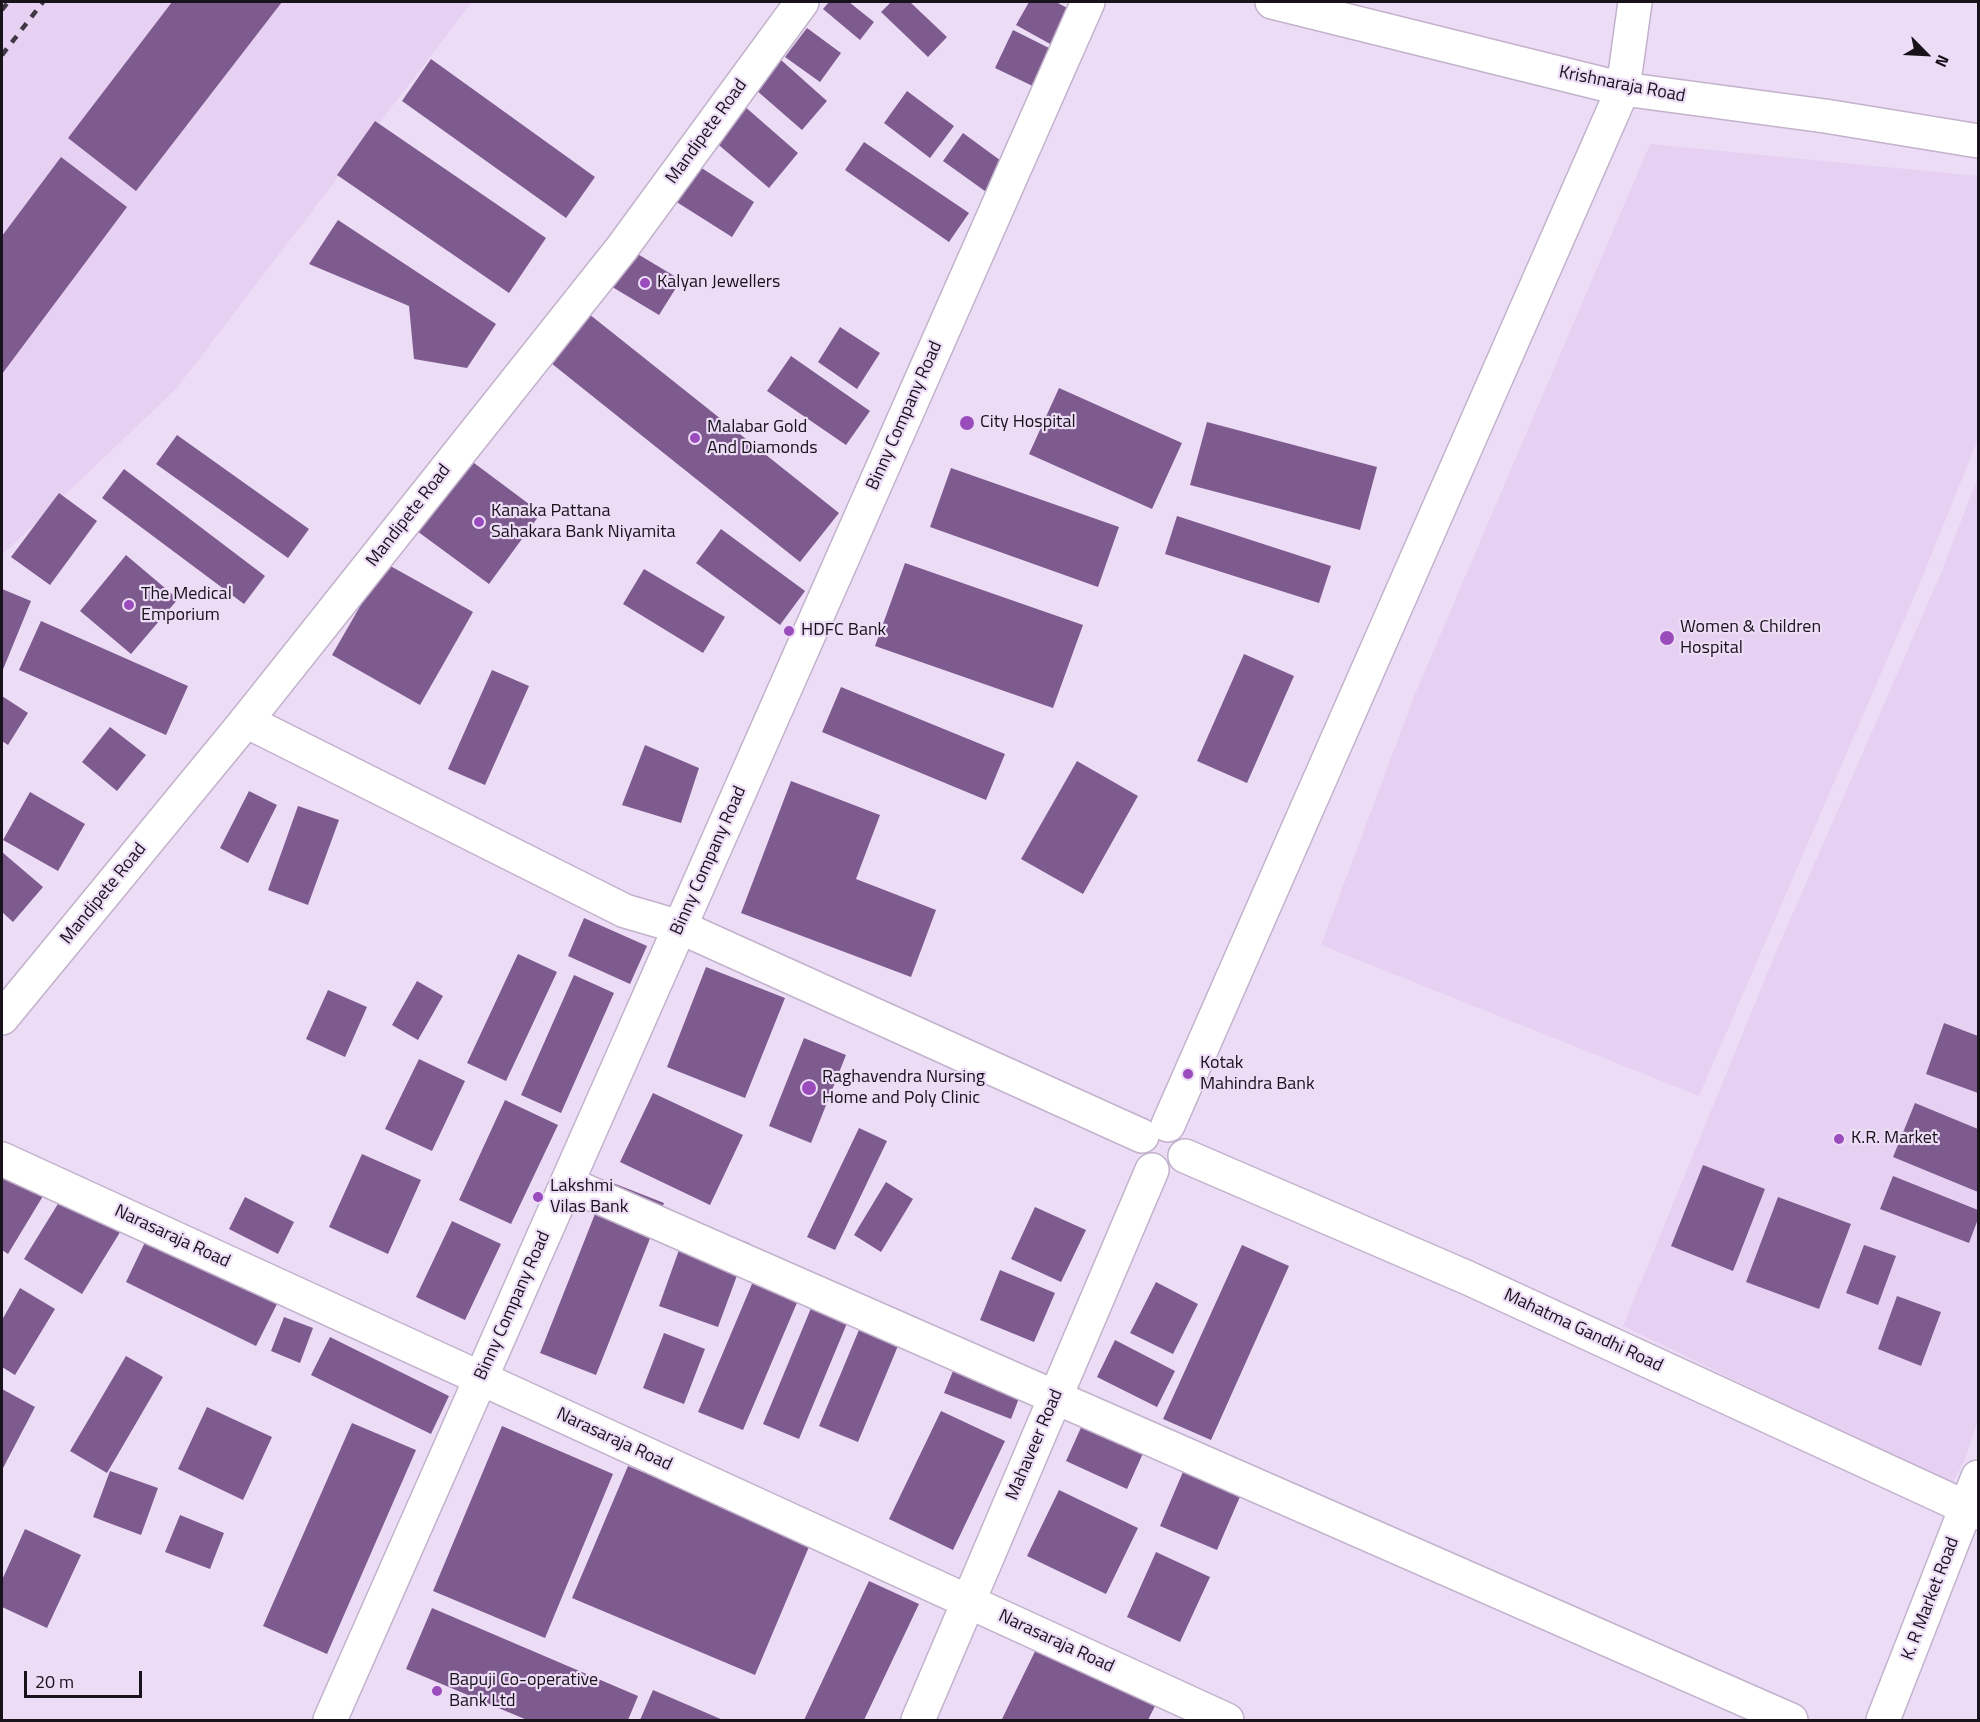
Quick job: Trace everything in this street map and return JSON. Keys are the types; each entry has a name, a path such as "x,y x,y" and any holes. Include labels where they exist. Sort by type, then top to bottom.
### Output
{"street":[{"name":"Mandipete Road","path":"2,1018 246,721 622,248 802,2"},
{"name":"Binny Company Road","path":"330,1720 1088,2"},
{"name":"Krishnaraja Road","path":"1272,2 1623,89 1825,116 1978,141"},
{"path":"246,721 625,911 680,927 1155,1131 1623,89 1635,2"},
{"name":"Mahatma Gandhi Road","path":"1185,1156 1468,1278 1973,1510"},
{"name":"Narasaraja Road","path":"2,1159 1227,1720"},
{"name":"Mahaveer Road","path":"918,1720 1152,1170"},
{"path":"567,1183 1791,1720"},
{"name":"K. R Market Road","path":"1883,1720 1973,1510 1978,1477"}],"shaded area":[{"path":"2,2 472,2 176,389 2,555"},
{"name":"Women & Children Hospital","path":"1650,144 1978,176 1978,439 1920,583 1699,1096 1321,945 1415,694"},
{"name":"K.R. Market","path":"1978,477 1978,1419 1965,1459 1952,1485 1623,1326 1776,952 1941,573"}],"building":[{"path":"172,2 282,2 136,191 68,138"},
{"path":"829,2 849,2 874,22 860,40 823,9"},
{"path":"891,2 910,2 947,37 928,57 881,12"},
{"path":"1029,2 1056,2 1071,10 1052,45 1016,25"},
{"path":"807,28 841,53 820,82 785,57"},
{"path":"1013,30 1059,53 1041,90 995,68"},
{"path":"431,59 595,177 566,218 402,101"},
{"path":"781,60 827,101 802,130 756,90"},
{"path":"907,91 954,126 930,158 884,123"},
{"path":"743,105 798,153 769,188 713,140"},
{"path":"375,121 546,238 509,293 337,175"},
{"path":"963,133 1008,166 989,194 943,161"},
{"path":"864,142 969,213 949,242 845,170"},
{"path":"61,157 127,207 2,374 2,236"},
{"path":"697,165 754,202 732,237 675,201"},
{"path":"338,220 496,324 467,368 414,359 409,306 309,264"},
{"name":"Kalyan Jewellers","path":"631,250 681,280 659,315 609,285"},
{"name":"Malabar Gold And Diamonds","path":"589,314 839,513 800,562 551,363"},
{"path":"840,327 880,353 857,389 818,362"},
{"path":"791,356 870,411 846,445 767,391"},
{"path":"1059,388 1182,443 1152,509 1029,454"},
{"path":"1207,422 1377,467 1360,530 1190,485"},
{"path":"177,435 309,529 288,558 156,464"},
{"name":"Kanaka Pattana Sahakara Bank Niyamita","path":"470,460 541,513 489,584 417,531"},
{"path":"951,468 1119,527 1098,587 930,527"},
{"path":"124,469 265,576 244,604 102,498"},
{"path":"59,493 97,521 50,585 11,557"},
{"path":"1177,516 1331,566 1319,603 1165,554"},
{"path":"721,529 805,591 780,625 696,563"},
{"name":"The Medical Emporium","path":"126,555 178,599 131,654 80,611"},
{"path":"385,563 473,612 420,705 332,655"},
{"path":"905,563 1083,625 1053,708 875,646"},
{"path":"644,569 725,617 703,653 623,604"},
{"path":"2,589 31,601 2,672"},
{"path":"41,621 188,686 166,735 19,670"},
{"path":"1244,654 1294,676 1247,783 1197,761"},
{"path":"492,670 529,686 485,785 448,769"},
{"path":"841,687 1005,754 986,800 822,732"},
{"path":"2,696 28,713 8,745 2,741"},
{"path":"110,727 146,755 117,791 82,762"},
{"path":"645,745 699,768 681,823 622,805"},
{"path":"1077,761 1138,796 1083,894 1021,859"},
{"path":"791,781 880,815 856,879 936,910 911,977 741,913"},
{"path":"249,791 277,805 248,863 220,848"},
{"path":"30,792 85,824 58,871 3,840"},
{"path":"298,806 339,820 308,905 268,890"},
{"path":"2,852 43,887 13,922 2,912"},
{"path":"584,918 647,946 630,984 568,956"},
{"path":"518,954 557,972 506,1081 467,1063"},
{"path":"706,967 785,998 745,1098 667,1067"},
{"path":"574,975 614,993 561,1113 521,1095"},
{"path":"417,981 443,996 418,1040 392,1025"},
{"path":"328,990 367,1007 345,1057 306,1039"},
{"path":"1944,1023 1978,1036 1978,1093 1926,1074"},
{"path":"804,1038 846,1055 811,1143 769,1126"},
{"path":"419,1059 465,1081 432,1151 385,1129"},
{"path":"653,1093 743,1135 710,1205 620,1162"},
{"path":"505,1100 558,1125 511,1224 459,1200"},
{"path":"1915,1103 1978,1129 1978,1192 1893,1157"},
{"path":"859,1128 887,1141 835,1250 807,1237"},
{"path":"362,1154 421,1180 388,1254 329,1227"},
{"path":"1703,1165 1765,1189 1733,1271 1671,1246"},
{"path":"2,1171 43,1196 8,1254 2,1250"},
{"path":"1893,1176 1978,1210 1978,1219 1969,1243 1880,1209"},
{"path":"608,1181 664,1203 596,1375 540,1353"},
{"path":"886,1182 913,1199 881,1252 854,1235"},
{"path":"64,1194 122,1229 82,1294 24,1259"},
{"path":"245,1197 294,1222 278,1254 229,1229"},
{"path":"1778,1197 1851,1224 1819,1309 1746,1282"},
{"path":"1035,1207 1086,1230 1061,1282 1011,1259"},
{"path":"452,1221 501,1244 465,1320 416,1297"},
{"path":"689,1222 749,1243 718,1327 659,1306"},
{"path":"147,1238 278,1302 256,1346 126,1282"},
{"path":"1242,1245 1289,1266 1211,1440 1163,1419"},
{"path":"1864,1245 1896,1256 1878,1305 1846,1293"},
{"path":"765,1253 810,1272 743,1430 698,1412"},
{"path":"1000,1270 1055,1293 1034,1342 980,1320"},
{"path":"1156,1282 1198,1304 1173,1354 1130,1333"},
{"path":"821,1284 857,1299 799,1439 763,1424"},
{"path":"20,1288 55,1309 15,1375 2,1367 2,1320"},
{"path":"1897,1296 1941,1312 1921,1366 1878,1349"},
{"path":"866,1313 905,1329 858,1442 819,1426"},
{"path":"284,1317 313,1328 300,1363 271,1351"},
{"path":"664,1333 705,1349 684,1404 643,1388"},
{"path":"330,1337 449,1396 431,1434 311,1375"},
{"path":"1115,1340 1175,1371 1157,1407 1097,1377"},
{"path":"960,1354 1026,1380 1011,1419 944,1393"},
{"path":"126,1356 163,1377 107,1473 70,1451"},
{"path":"2,1389 35,1407 2,1470"},
{"path":"1092,1403 1153,1431 1127,1489 1066,1461"},
{"path":"207,1407 272,1437 243,1500 178,1469"},
{"path":"941,1411 1005,1441 953,1550 889,1519"},
{"path":"352,1423 416,1450 327,1654 263,1626"},
{"path":"502,1426 613,1474 545,1638 433,1591"},
{"path":"1191,1453 1248,1478 1217,1550 1160,1526"},
{"path":"628,1466 811,1542 755,1675 572,1598"},
{"path":"110,1471 158,1488 141,1535 93,1517"},
{"path":"1059,1490 1138,1528 1106,1594 1027,1556"},
{"path":"180,1515 224,1533 210,1569 165,1552"},
{"path":"25,1529 81,1555 47,1628 2,1607 2,1580"},
{"path":"1156,1552 1210,1577 1180,1642 1127,1617"},
{"path":"869,1581 919,1604 864,1720 804,1720"},
{"path":"432,1608 638,1696 628,1720 527,1720 406,1669"},
{"path":"1042,1637 1161,1694 1148,1720 1002,1719"},
{"path":"653,1690 723,1720 640,1720"}],"railway":[{"path":"2,10 8,2"},
{"path":"2,55 43,2"}],"place":[{"name":"Kalyan Jewellers","path":"645,283"},
{"name":"City Hospital","path":"967,423"},
{"name":"Malabar Gold And Diamonds","path":"695,438"},
{"name":"Kanaka Pattana Sahakara Bank Niyamita","path":"479,522"},
{"name":"The Medical Emporium","path":"129,605"},
{"name":"HDFC Bank","path":"789,631"},
{"name":"Women & Children Hospital","path":"1667,638"},
{"name":"Kotak Mahindra Bank","path":"1188,1074"},
{"name":"Raghavendra Nursing Home and Poly Clinic","path":"809,1088"},
{"name":"K.R. Market","path":"1839,1139"},
{"name":"Lakshmi Vilas Bank","path":"538,1197"},
{"name":"Bapuji Co-operative Bank Ltd","path":"437,1691"}]}
